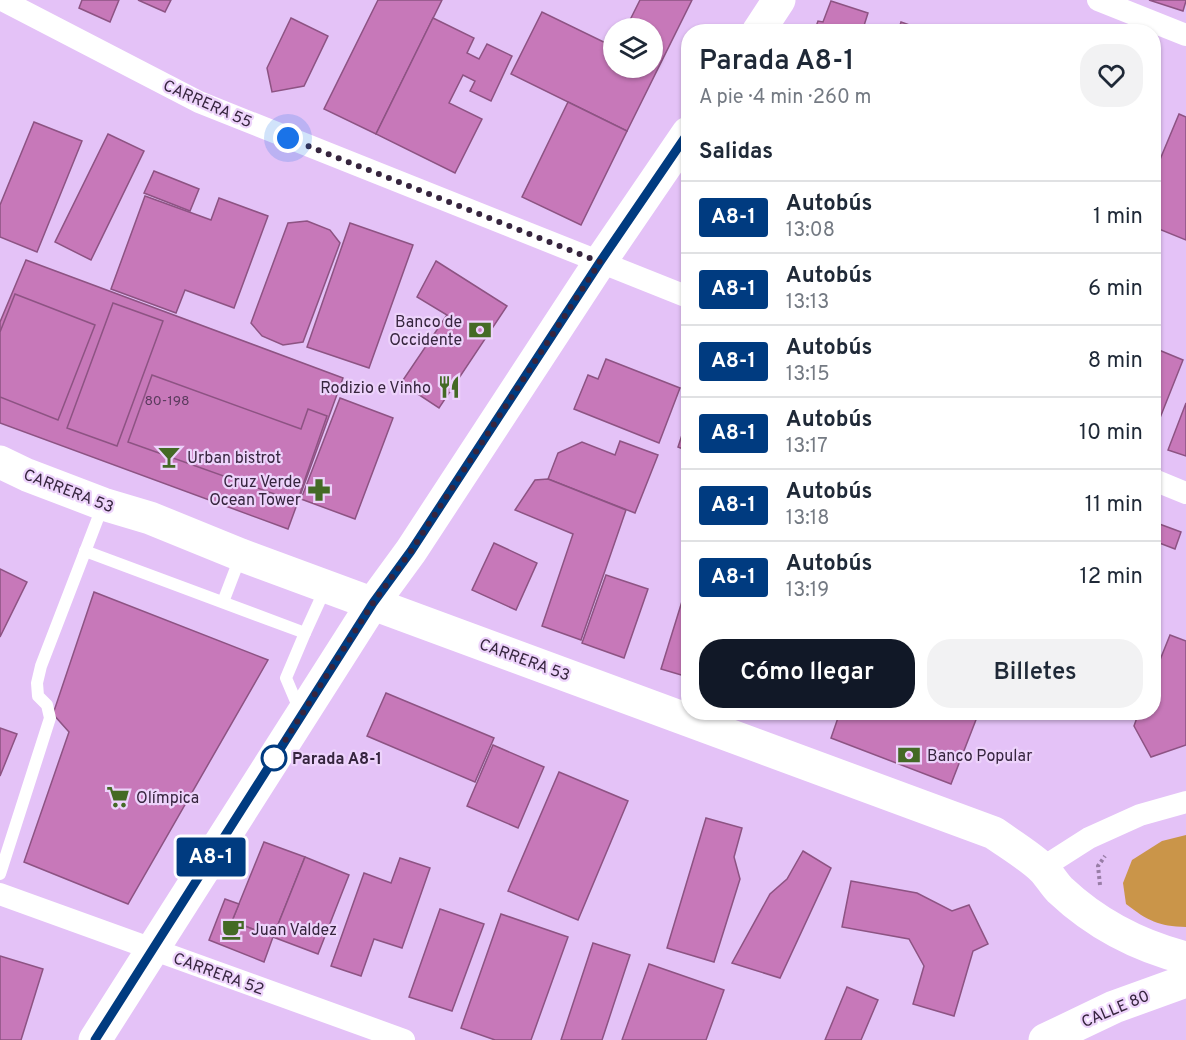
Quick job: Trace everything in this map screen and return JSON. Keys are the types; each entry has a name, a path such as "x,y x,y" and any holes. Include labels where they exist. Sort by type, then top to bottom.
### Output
{"main road":[{"path":"763,24 779,0"},
{"path":"95,1040 373,603 411,551 600,262 681,143"},
{"name":"CARRERA 53","path":"0,462 27,475 103,504 150,519 241,555 681,717"},
{"name":"CARRERA 53","path":"689,720 994,833 1042,868 1059,889 1089,915 1124,936 1161,952 1186,958"},
{"name":"CALLE 80","path":"1045,1040 1114,1007 1186,981"}],"street":[{"name":"CARRERA 55","path":"2,0 199,102 681,294"},
{"path":"1098,0 1158,24"},
{"path":"1161,25 1186,35"},
{"path":"1161,483 1186,492"},
{"path":"1042,868 1089,838 1140,815 1186,802"},
{"name":"CARRERA 52","path":"0,894 404,1040"}],"lane":[{"path":"0,874 50,718 47,705 38,696 37,683 40,666 103,504"},
{"path":"85,551 305,633"},
{"path":"223,602 241,555"},
{"path":"302,714 286,678 326,586"}],"path":[{"path":"1102,893 1098,866 1105,856"}],"shaded area":[{"path":"1186,835 1186,927 1161,924 1141,915 1126,904 1123,883 1132,860 1162,841"}],"building":[{"path":"82,0 119,0 110,22 79,8"},
{"path":"138,0 171,0 165,12"},
{"path":"378,0 442,0 376,134 324,109"},
{"path":"640,0 692,0 663,58 663,18 631,18"},
{"path":"1149,0 1186,0 1186,1 1183,11"},
{"path":"831,1 868,13 865,24 817,24 818,21 823,22"},
{"path":"542,12 603,42 603,78 653,78 627,131 511,74"},
{"path":"291,18 328,36 304,86 272,92 267,68"},
{"path":"433,18 474,38 467,53 479,59 487,44 512,56 491,101 470,91 475,81 463,75 449,103 482,119 455,173 376,134"},
{"path":"568,102 627,131 581,225 522,197"},
{"path":"1179,114 1186,117 1186,240 1161,230 1161,157"},
{"path":"34,122 82,141 37,252 0,237 0,205"},
{"path":"108,134 144,151 91,260 55,242"},
{"path":"154,171 199,189 190,211 144,193"},
{"path":"145,196 211,220 219,198 268,216 234,308 185,290 176,313 111,289"},
{"path":"307,221 330,230 340,243 303,342 283,345 262,336 251,323 288,223"},
{"path":"350,223 413,245 369,368 307,347"},
{"path":"26,260 343,378 288,529 0,423 0,322"},
{"path":"436,261 507,306 439,408 401,383 447,315 417,297"},
{"path":"15,294 95,325 58,420 0,397 0,332"},
{"path":"113,303 163,321 117,446 67,428"},
{"path":"1161,351 1183,360 1161,415"},
{"path":"606,359 680,388 659,443 574,409 588,375 598,379"},
{"path":"152,375 301,429 308,409 327,416 297,502 128,442"},
{"path":"340,398 393,418 355,519 301,499"},
{"path":"1186,403 1186,456 1168,450"},
{"path":"620,441 658,455 635,513 548,479 558,453 582,442 615,455"},
{"path":"548,479 626,510 581,640 542,626 573,534 515,510 535,480"},
{"path":"1161,525 1181,532 1175,549 1161,544"},
{"path":"494,543 537,563 516,610 472,590"},
{"path":"0,569 27,582 0,637"},
{"path":"606,575 648,589 624,658 582,643"},
{"name":"Olímpica","path":"94,592 268,660 128,904 24,862 69,732 53,714"},
{"path":"681,605 681,675 661,669"},
{"path":"1170,635 1186,641 1186,745 1151,757 1134,726 1136,720 1161,720 1161,658"},
{"path":"386,693 494,738 475,782 367,736"},
{"path":"837,720 976,720 951,784 831,738"},
{"path":"0,728 17,734 0,776"},
{"path":"493,745 544,767 518,828 467,806"},
{"path":"559,772 628,801 578,920 508,891"},
{"path":"706,818 742,828 734,857 740,879 714,962 667,948"},
{"path":"264,842 305,857 273,937 232,921"},
{"path":"803,851 831,868 780,978 732,963 770,894 787,879"},
{"path":"305,857 349,875 318,954 273,937"},
{"path":"400,858 430,868 402,948 374,939 361,976 331,966 364,873 391,883"},
{"path":"851,881 917,893 952,911 969,905 988,944 973,951 954,1016 913,1004 924,966 909,939 842,927"},
{"name":"Juan Valdez","path":"225,899 239,904 232,921 273,937 264,962 209,940"},
{"path":"440,909 484,924 452,1011 409,997"},
{"path":"501,914 568,937 531,1040 495,1040 461,1028"},
{"path":"593,943 630,955 602,1040 561,1040"},
{"path":"0,956 43,969 21,1040 0,1040"},
{"path":"649,964 724,990 706,1040 622,1040"},
{"path":"847,987 878,1000 861,1040 825,1040"}],"bus line":[{"name":"A8-1","path":"95,1040 373,603 411,551 600,262 681,143"}],"place":[{"name":"Banco de Occidente","path":"480,330"},
{"name":"Rodizio e Vinho","path":"449,387"},
{"name":"Urban bistrot","path":"169,457"},
{"name":"Cruz Verde Ocean Tower","path":"319,490"},
{"name":"Banco Popular","path":"909,755"},
{"name":"Parada A8-1","path":"274,758"},
{"name":"Olímpica","path":"118,797"},
{"name":"Juan Valdez","path":"233,929"}],"route":[{"path":"274,758 373,603 411,551 600,262 288,138"}]}
